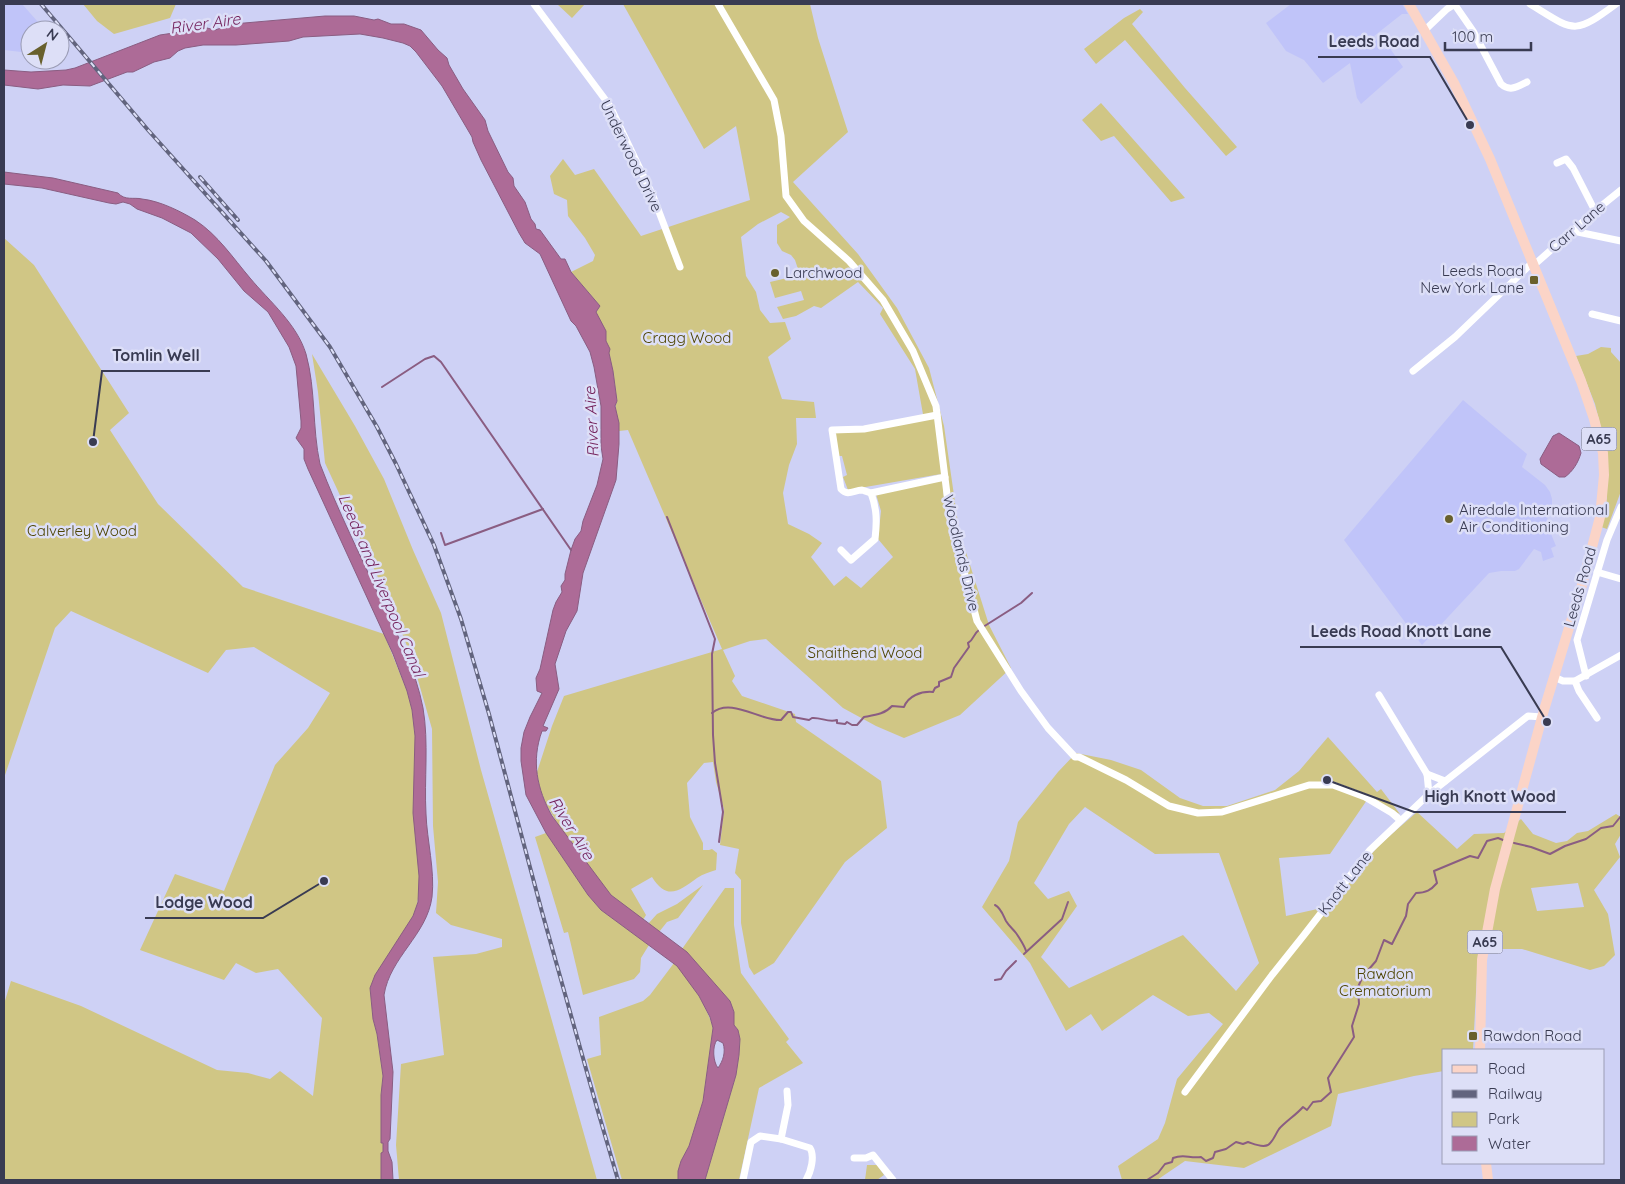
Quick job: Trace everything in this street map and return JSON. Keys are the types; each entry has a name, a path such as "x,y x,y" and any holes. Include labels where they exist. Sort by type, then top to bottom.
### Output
{"main road":[{"name":"Leeds Road","path":"1409,4 1425,30 1474,123 1534,264 1587,398 1603,453 1604,475 1600,517 1582,585 1542,717 1496,888 1482,960 1480,1049"},
{"path":"1486,1164 1488,1180"}],"street":[{"name":"Underwood Drive","path":"534,4 610,106 653,196 680,267"},
{"name":"Woodlands Drive","path":"718,4 774,100 781,136 786,196 804,221 849,261 883,300 913,351 936,406 950,518 977,621 1021,691 1048,728 1074,757 1079,757 1126,780 1169,806 1198,813 1222,812 1310,785 1333,785 1365,797 1400,820"},
{"path":"1530,4 1561,23 1572,27 1584,26 1616,4"},
{"path":"1425,30 1447,9 1455,5 1473,32 1501,84 1507,88 1514,89 1527,82"},
{"path":"1557,163 1566,159 1573,168 1595,211"},
{"name":"Carr Lane","path":"1414,371 1455,337 1534,264 1621,190"},
{"path":"1573,231 1621,241"},
{"path":"1592,314 1621,321"},
{"path":"937,415 864,429 832,430 841,489 847,494 863,490 871,493 945,477"},
{"path":"841,550 851,560 875,539 878,518 871,493"},
{"path":"1586,676 1577,640 1607,540 1621,507"},
{"path":"1597,572 1621,579"},
{"path":"1554,677 1563,681 1575,681 1621,655"},
{"path":"1575,681 1579,691 1597,718"},
{"path":"1379,695 1427,774 1429,794"},
{"name":"Knott Lane","path":"1185,1092 1272,975 1370,850 1429,794 1528,716 1542,717"},
{"path":"1427,774 1445,781"},
{"path":"781,1140 788,1105 787,1091"},
{"path":"743,1180 750,1145 753,1139 760,1136 808,1146 812,1150 809,1175 806,1180"},
{"path":"854,1158 866,1158 873,1155 893,1180"}],"shaded area":[{"path":"4,4 22,4 36,20 20,20 20,52 4,50"},
{"path":"1291,4 1402,4 1408,14 1402,14 1374,36 1384,50 1389,47 1403,67 1361,104 1357,98 1350,63 1323,83 1304,60 1286,51 1266,23"},
{"name":"Airedale International Air Conditioning","path":"1463,400 1527,454 1522,467 1545,485 1550,492 1552,508 1546,522 1556,546 1551,548 1554,557 1543,561 1541,552 1534,549 1519,569 1489,573 1422,645 1344,540"}],"green space":[{"path":"83,4 176,4 170,18 114,34 97,21"},
{"path":"557,4 585,4 572,18"},
{"path":"623,4 810,4 818,38 848,132 793,182 858,254 897,308 929,368 944,426 959,530 989,625 1011,668 960,715 904,738 876,726 843,708 766,639 750,641 723,650 735,676 732,681 742,696 795,714 796,722 881,781 887,828 845,862 774,963 754,975 749,967 741,923 741,880 735,873 739,849 720,845 724,809 716,782 713,762 704,763 687,783 690,817 703,843 703,850 712,849 717,853 716,870 702,875 679,890 668,891 663,889 652,877 631,889 646,915 643,920 611,895 560,828 540,790 537,772 564,696 722,649 628,430 619,431 613,371 596,312 600,306 571,272 593,261 595,255 568,216 567,200 554,194 550,176 563,159 575,175 594,169 641,236 750,200 736,126 704,149","holes":["781,212 790,217 777,225 777,243 782,251 791,255 795,260 800,275 770,282 775,298 801,291 804,300 777,307 783,319 796,316 814,306 821,308 858,282 883,308 880,314 915,369 924,420 837,432 834,435 838,456 842,456 847,475 843,477 848,490 941,474 876,494 881,511 878,539 893,557 861,588 846,576 834,586 811,557 822,543 809,534 788,524 783,493 789,465 797,444 796,418 816,418 814,402 782,399 768,357 791,339 785,322 770,323 760,310 756,292 746,276 741,237 758,224","944,490 964,588 947,521"]},
{"path":"1140,9 1143,12 1132,24 1237,147 1226,156 1125,40 1096,64 1084,49 1124,18"},
{"path":"1101,103 1185,198 1171,202 1114,136 1101,141 1082,120"},
{"name":"Calverley Wood","path":"4,238 34,265 129,413 110,430 158,504 243,587 384,634 407,691 412,710 415,736 420,886 416,911 370,988 373,1019 383,1076 381,1095 381,1143 383,1143 383,1153 381,1153 381,1180 4,1180 4,1004 11,981 81,1006 217,1070 248,1073 270,1079 280,1071 313,1096 322,1018 278,969 256,973 236,963 224,980 140,950 175,874 224,891 275,765 308,728 330,693 254,647 226,650 208,673 71,611 55,628 4,778"},
{"path":"1601,347 1611,348 1611,352 1621,363 1621,491 1607,529 1601,527 1607,498 1607,465 1603,436 1595,404 1576,356 1588,354"},
{"path":"312,354 384,479 441,613 481,770 597,1180 399,1180 396,1145 401,1064 444,1055 433,957 476,954 502,947 502,939 451,925 436,913 438,882 433,826 432,729 412,659 393,610 325,463"},
{"name":"Rawdon Crematorium","path":"1328,737 1377,792 1381,789 1400,814 1367,800 1330,854 1279,858 1286,916 1331,906 1378,846 1417,812 1457,849 1474,834 1504,833 1521,819 1533,834 1556,843 1567,841 1577,833 1588,831 1616,814 1621,817 1621,834 1615,844 1620,857 1594,890 1608,914 1615,955 1604,966 1590,970 1522,949 1494,949 1478,954 1473,1049 1442,1049 1442,1071 1338,1094 1331,1126 1244,1168 1185,1161 1157,1180 1122,1180 1118,1166 1158,1139 1165,1123 1177,1079 1223,1024 1209,1013 1188,1016 1153,995 1102,1031 1091,1014 1066,1031 1030,963 982,907 1009,861 1018,822 1058,772 1076,753 1111,760 1141,770 1180,798 1203,806 1227,806 1275,790 1299,771","holes":["1085,807 1155,854 1219,853 1259,963 1236,991 1183,935 1069,988 1041,957 1077,906 1069,891 1048,899 1034,883 1069,824","1578,883 1584,907 1537,911 1531,888"]},
{"path":"546,833 588,895 601,910 649,945 641,958 640,972 634,979 583,995 568,932 564,933 535,837"},
{"path":"703,885 678,918 667,922 659,932 648,924 657,914 677,904"},
{"path":"725,888 734,888 734,925 741,973 789,1039 786,1042 803,1063 759,1088 739,1180 705,1180 736,1075 740,1039 738,1030 734,1025 734,1012 730,1001 682,949"},
{"path":"674,963 680,968 697,993 713,1028 703,1101 689,1146 681,1161 678,1180 622,1180 587,1059 601,1055 599,1017 643,1001 650,995"},
{"path":"867,1165 877,1165 884,1175 877,1180 865,1180"}],"water":[{"name":"River Aire","path":"325,16 354,16 378,19 391,24 404,24 421,30 447,58 463,89 485,120 488,131 508,172 513,178 514,186 525,202 536,229 540,230 561,259 565,259 571,272 600,306 596,312 606,331 606,341 610,349 609,353 617,401 615,406 619,423 619,444 616,480 583,573 577,611 566,631 555,664 559,689 543,726 548,728 546,731 542,731 539,742 536,764 537,775 543,796 552,816 611,895 687,952 730,1001 734,1012 734,1025 738,1030 740,1039 739,1055 736,1075 705,1180 678,1180 678,1171 689,1146 703,1101 713,1028 710,1017 699,996 677,966 601,910 588,895 546,833 526,795 521,761 524,732 542,693 537,691 536,678 540,669 553,610 562,592 561,586 565,580 571,550 575,539 581,531 597,485 603,459 601,446 601,406 590,352 576,326 571,321 540,254 525,243 519,233 481,160 472,137 442,86 410,46 360,34 303,37 289,41 236,45 203,45 185,48 170,58 154,62 133,72 127,72 90,86 63,85 38,89 4,85 4,70 31,72 70,70 160,35 207,28 215,30 233,24","holes":["717,1040 723,1043 724,1056 718,1068 714,1058 714,1046"]},
{"path":"4,172 53,178 118,193 127,198 149,200 170,207 195,220 225,247 290,323 302,343 311,381 320,464 406,654 420,694 425,721 426,814 433,887 432,897 429,911 416,935 393,969 384,995 393,1072 388,1151 392,1162 393,1180 381,1180 383,1143 381,1143 381,1095 383,1076 373,1019 370,988 375,975 413,916 418,902 419,876 413,813 415,736 412,710 393,654 308,469 304,459 304,449 296,438 301,428 301,421 296,366 289,347 268,312 244,291 218,259 191,233 162,218 123,202 109,203 42,188 4,184"},
{"path":"1559,433 1579,446 1581,453 1575,466 1565,477 1559,477 1541,464 1540,459 1553,436"}],"waterway":[{"path":"382,387 425,359 434,356 441,362 571,550"},
{"path":"441,533 445,545 543,509"},
{"path":"667,517 715,639 712,654 713,735 715,763 723,812 719,842"},
{"path":"983,627 1021,603 1032,593"},
{"path":"712,713 728,707 781,720 788,712 791,712 793,717 809,720 812,718 837,720 837,723 845,724 847,722 857,725 864,717 876,715 892,706 904,707 915,695 933,692 939,686 939,682 951,677 954,668 969,647 968,643 979,630"},
{"path":"1514,843 1550,854 1565,846 1586,839 1601,828 1613,826 1621,816"},
{"path":"1147,1180 1158,1173 1165,1164 1172,1162 1173,1158 1184,1156 1201,1157 1206,1161 1213,1158 1215,1152 1226,1149 1236,1142 1243,1144 1248,1142 1266,1146 1270,1144 1279,1129 1303,1107 1307,1110 1313,1102 1321,1101 1331,1092 1328,1078 1354,1037 1352,1026 1359,1004 1358,987 1363,976 1376,961 1384,940 1392,944 1406,916 1408,904 1416,893 1428,891 1437,883 1434,871 1470,856 1478,858 1487,841 1498,838 1503,840"},
{"path":"1024,954 1062,919 1068,902"},
{"path":"995,905 1026,951"},
{"path":"995,980 1001,979 1016,961"}],"railway":[{"path":"41,4 148,130 266,261 330,347 377,427 396,464 434,545 461,619 618,1180"},
{"path":"200,177 238,220"}],"place":[{"name":"Leeds Road","path":"1470,125"},
{"name":"Larchwood","path":"775,273"},
{"name":"Leeds Road New York Lane","path":"1534,280"},
{"name":"Tomlin Well","path":"93,442"},
{"name":"Airedale International Air Conditioning","path":"1449,519"},
{"name":"Leeds Road Knott Lane","path":"1547,722"},
{"name":"High Knott Wood","path":"1327,780"},
{"name":"Lodge Wood","path":"324,881"},
{"name":"Rawdon Road","path":"1473,1036"}],"park label":[{"name":"Cragg Wood","path":"687,338"},
{"name":"Snaithend Wood","path":"865,653"}],"water label":[{"name":"Leeds and Liverpool Canal","path":"382,585"}]}
